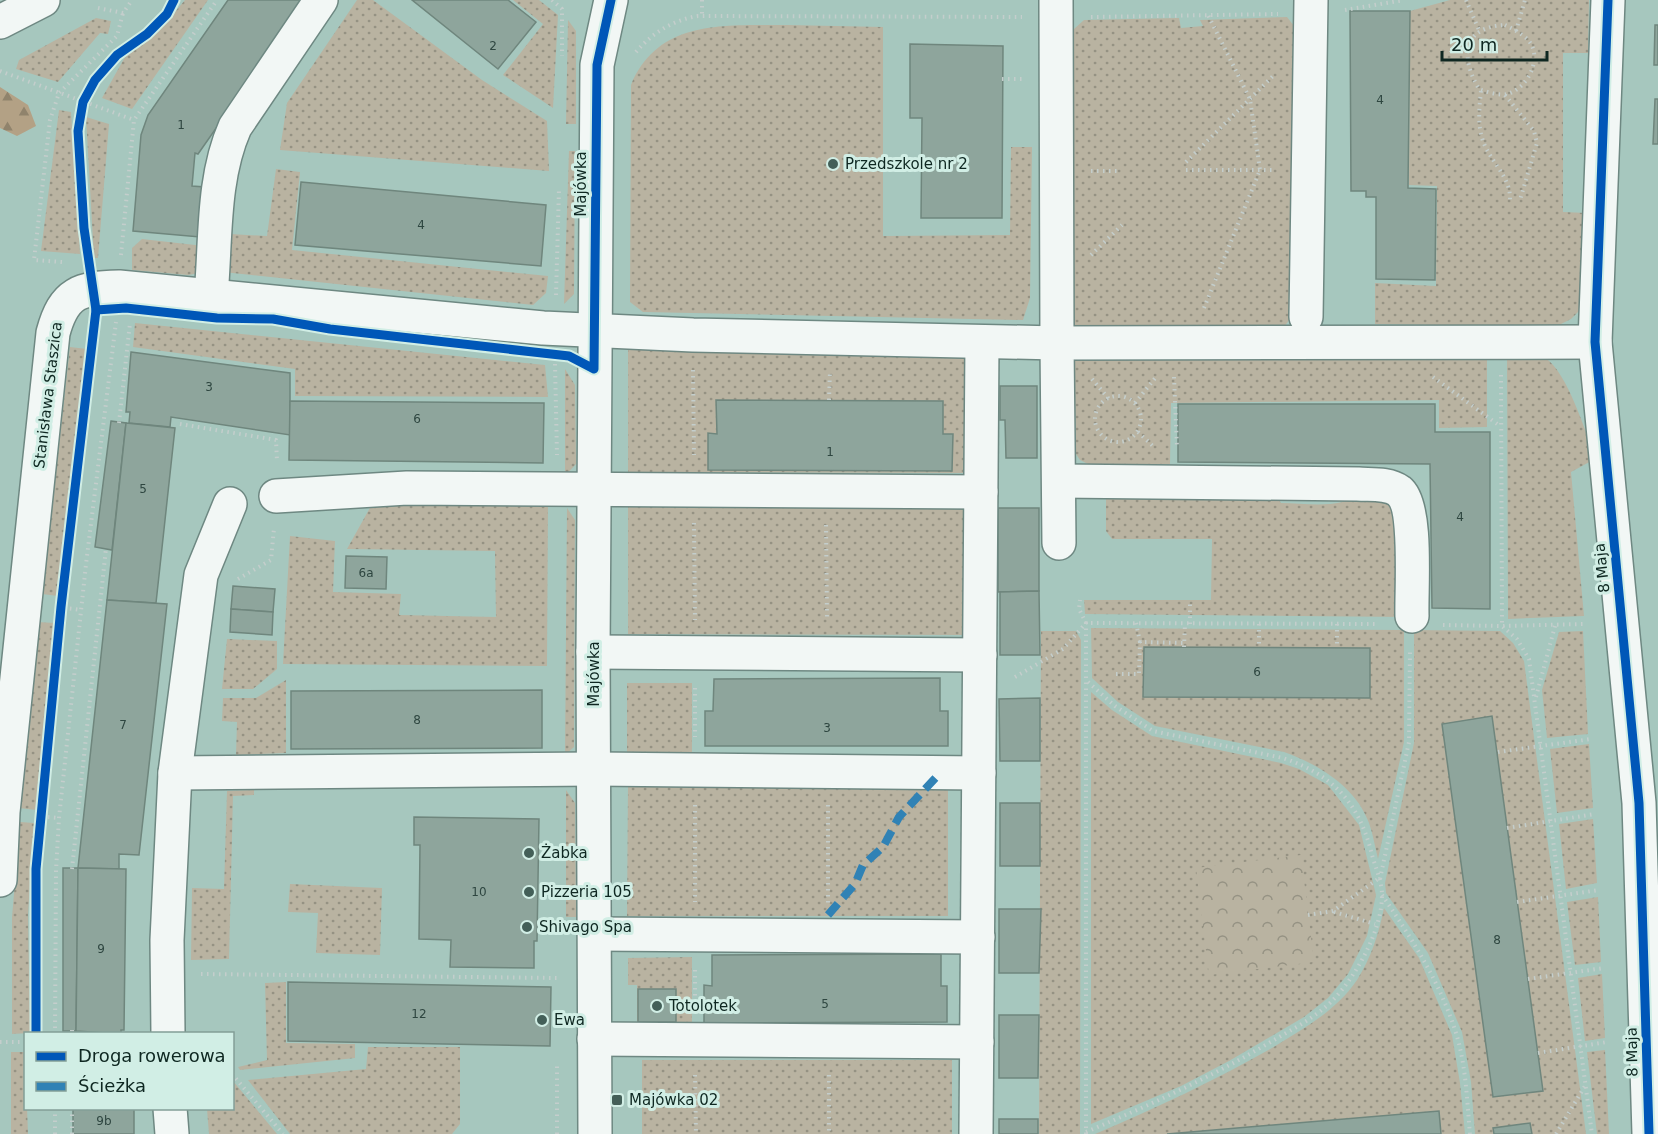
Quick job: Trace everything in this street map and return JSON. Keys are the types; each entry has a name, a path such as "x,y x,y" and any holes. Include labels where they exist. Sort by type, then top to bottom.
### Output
{"street":[{"path":"0,22 43,0"},
{"path":"211,296 220,170 226,146 235,127 321,0"},
{"name":"Majówka","path":"595,1134 593,652 597,65 611,0"},
{"name":"8 Maja","path":"1608,0 1595,342 1639,804 1649,1134"},
{"path":"1300,7 1311,39 1306,317"},
{"path":"1059,543 1069,8"},
{"path":"100,280 211,296 543,328 982,343 1595,342"},
{"name":"Stanisława Staszica","path":"0,880 3,812 53,333 64,302 100,280"},
{"path":"976,1134 982,343"},
{"path":"1059,481 1358,484 1386,486 1397,490 1402,494 1410,518 1411,620"},
{"path":"275,511 407,488 981,492"},
{"path":"168,1032 167,974 175,773 201,575 230,504"},
{"path":"593,652 980,656"},
{"path":"175,773 595,769 979,773"},
{"path":"595,933 978,937"},
{"path":"594,1039 977,1042"},
{"path":"170,1110 172,1134"}],"path":[{"path":"100,280 34,260 50,120 59,93 117,36 123,13 132,0"},
{"path":"55,1032 56,871 59,818 100,280 134,120 218,0"},
{"path":"702,0 700,16 1025,17"},
{"path":"1186,162 1311,39 1335,12 1404,0"},
{"path":"1466,0 1479,30"},
{"path":"1516,31 1525,0"},
{"path":"1069,8 1208,15 1300,7"},
{"path":"98,8 123,13"},
{"path":"1177,458 1173,355 1195,331 1260,170 1250,99 1208,15"},
{"path":"1481,91 1505,95 1519,88 1533,67 1534,53 1529,41 1505,25 1489,26 1479,30 1469,43 1468,62 1471,75 1481,91 1478,124 1485,146 1510,186 1510,200"},
{"path":"0,71 134,120"},
{"path":"1505,95 1534,131 1537,143 1520,200"},
{"path":"1186,170 1307,170"},
{"path":"1082,171 1121,171"},
{"path":"1088,258 1122,225"},
{"path":"119,423 130,321"},
{"path":"1502,342 1500,427 1502,626 1517,639 1529,659 1592,1134"},
{"path":"1064,343 1109,399"},
{"path":"550,355 568,356 594,369"},
{"path":"1429,375 1500,427"},
{"path":"1113,396 1130,399 1141,414 1138,432 1124,442 1106,440 1095,425 1098,407 1109,399 1113,396"},
{"path":"180,424 276,440 277,457"},
{"path":"826,491 827,654"},
{"path":"201,575 238,579 271,560 275,511"},
{"path":"72,868 106,548"},
{"path":"60,619 63,596"},
{"path":"1080,600 1079,609 1086,623 1086,1133 1183,1091 1307,1021 1332,1002 1353,978 1372,938 1382,895"},
{"path":"1140,642 1185,645 1190,600"},
{"path":"1308,915 1333,911 1379,881 1409,742 1411,620"},
{"path":"1015,677 1063,649 1086,623 1337,624 1411,620 1502,626 1584,624"},
{"path":"1116,674 1139,674 1140,642 1136,623"},
{"path":"1259,624 1259,647"},
{"path":"1337,624 1337,647"},
{"path":"1535,700 1555,625"},
{"path":"1086,680 1115,706 1154,730 1282,758 1301,764 1331,781 1364,823 1382,895 1424,956 1456,1034 1465,1082 1470,1134"},
{"path":"1498,752 1591,739"},
{"path":"827,771 828,936"},
{"path":"40,827 42,805"},
{"path":"1507,828 1595,814"},
{"path":"1517,902 1599,890"},
{"path":"1333,911 1376,924"},
{"path":"1528,979 1604,968"},
{"path":"167,974 558,978"},
{"path":"829,1041 829,1134"},
{"path":"0,1042 24,1042"},
{"path":"1538,1053 1607,1042"},
{"path":"234,1076 283,1134"},
{"path":"1556,1134 1585,1086"},
{"path":"55,1110 55,1134"},
{"path":"72,1110 72,1134"}],"green space":[{"path":"185,0 208,0 132,109 102,98 125,57 159,31"},
{"path":"357,0 373,0 482,80 547,121 549,171 280,150 287,103"},
{"path":"513,0 539,0 558,15 553,108 503,75 543,24"},
{"path":"1450,0 1589,0 1588,53 1563,53 1563,212 1587,213 1583,307 1571,319 1555,327 1375,324 1375,283 1436,286 1437,186 1409,185 1410,11"},
{"path":"1287,17 1298,31 1293,315 1281,331 1074,331 1074,29 1084,20 1179,18 1181,28 1203,26 1200,20"},
{"path":"96,18 111,21 108,34 100,33 58,82 16,69 19,60"},
{"path":"568,20 576,31 576,124 566,124"},
{"name":"Przedszkole nr 2","path":"741,25 883,27 883,236 1010,235 1011,147 1032,147 1030,298 1023,320 643,312 630,302 631,85 643,63 659,48 677,37 697,30"},
{"path":"0,87 28,105 36,126 17,136 0,128"},
{"path":"59,110 71,112 80,254 41,251"},
{"path":"86,117 109,124 98,258 94,258"},
{"path":"569,151 575,151 574,294 564,304"},
{"path":"276,169 300,172 292,250 548,276 546,293 533,305 223,272 230,234 267,236"},
{"path":"142,239 204,246 200,273 188,275 132,270 132,248"},
{"path":"135,323 545,365 548,397 295,396 295,369 133,347"},
{"path":"70,347 87,349 58,596 42,594"},
{"path":"628,348 967,349 967,473 628,472"},
{"path":"1507,354 1536,355 1545,358 1553,365 1575,404 1595,459 1571,472 1584,616 1508,619"},
{"path":"1074,357 1487,357 1487,427 1439,428 1439,400 1171,403 1170,464 1088,464 1080,460 1076,454"},
{"path":"565,369 575,385 576,464 565,476"},
{"path":"1360,493 1378,495 1395,506 1406,617 1085,614 1084,600 1211,600 1212,539 1112,539 1106,531 1106,499 1276,495 1281,503 1333,504 1343,502"},
{"path":"376,497 548,503 547,666 283,664 290,536 335,541 333,592 401,594 399,615 496,617 495,551 347,549"},
{"path":"628,504 967,504 967,635 628,634"},
{"path":"567,508 575,520 574,747 565,755"},
{"path":"37,622 55,623 36,810 19,808"},
{"path":"1091,628 1404,630 1404,742 1378,859 1363,810 1345,788 1322,770 1284,752 1155,726 1118,702 1092,678"},
{"path":"1414,630 1500,631 1513,643 1524,661 1586,1134 1475,1134 1471,1082 1462,1032 1428,953 1386,893 1385,883 1414,743"},
{"path":"1041,631 1076,631 1081,640 1080,1134 1039,1134"},
{"path":"1583,631 1588,734 1547,738 1542,690 1559,632"},
{"path":"227,639 277,641 277,669 253,689 222,689"},
{"path":"286,680 286,753 236,755 237,722 222,721 223,698 256,698"},
{"path":"627,683 692,683 692,752 627,752"},
{"path":"1091,692 1112,710 1152,736 1281,763 1299,769 1328,785 1359,825 1376,895 1367,936 1348,974 1328,998 1304,1017 1229,1061 1181,1086 1091,1124"},
{"path":"1589,744 1593,808 1557,813 1550,749"},
{"path":"628,786 948,786 948,916 627,916"},
{"path":"254,790 254,795 233,796 229,959 191,960 192,888 224,889 227,791"},
{"path":"566,790 575,803 576,917 566,917"},
{"path":"1593,819 1597,883 1566,889 1559,824"},
{"path":"20,822 34,823 28,914 30,1032 12,1034 12,917"},
{"path":"1301,855 1314,962 1209,975 1196,868"},
{"path":"290,884 382,888 380,955 316,953 318,913 288,912"},
{"path":"1598,897 1601,962 1575,965 1567,902"},
{"path":"1384,908 1419,958 1452,1035 1465,1134 1095,1134 1228,1072 1284,1041 1329,1010 1349,991 1362,972 1374,945"},
{"path":"692,957 692,1027 637,1027 637,985 628,985 628,958"},
{"path":"1602,974 1605,1038 1585,1041 1578,978"},
{"path":"286,982 286,1043 355,1044 355,1058 240,1070 238,1067 267,1060 265,983"},
{"path":"368,1047 460,1047 460,1124 452,1134 290,1134 248,1080 366,1069"},
{"path":"1605,1050 1609,1134 1597,1134 1587,1052"},
{"path":"11,1052 24,1052 24,1110 27,1110 28,1134 11,1134"},
{"path":"642,1060 952,1060 952,1134 642,1134"},
{"path":"234,1082 277,1134 209,1134 207,1110 234,1110"}],"building":[{"path":"228,0 306,0 198,154 195,153 192,186 205,187 200,237 133,231 141,135 148,115"},
{"path":"412,0 508,0 536,22 498,69"},
{"path":"1350,11 1410,11 1408,188 1436,189 1435,280 1376,279 1376,197 1366,197 1366,191 1351,191"},
{"path":"1655,25 1658,25 1658,65 1654,65"},
{"path":"910,44 1003,46 1002,218 921,218 922,118 910,118"},
{"path":"1655,99 1658,99 1658,144 1653,144"},
{"path":"301,182 546,205 541,266 295,245"},
{"path":"131,352 290,373 290,435 171,417 170,427 129,423 130,412 126,412"},
{"path":"1000,386 1037,386 1037,458 1006,458 1005,420 1000,420"},
{"path":"716,400 943,401 943,434 953,434 952,471 708,470 708,433 717,434"},
{"path":"290,401 544,403 543,463 289,460"},
{"path":"1178,404 1435,404 1435,432 1490,432 1490,609 1432,608 1430,464 1178,462"},
{"path":"111,421 126,423 112,550 95,547"},
{"path":"126,423 175,428 156,603 107,600"},
{"path":"998,508 1039,508 1039,591 998,592"},
{"path":"346,556 387,557 386,589 345,588"},
{"path":"233,586 275,589 273,612 231,609"},
{"path":"1039,591 1040,655 1000,655 1000,592"},
{"path":"107,600 167,604 139,855 119,854 119,869 78,868"},
{"path":"231,609 273,612 272,635 230,632"},
{"path":"1144,647 1370,648 1370,698 1143,697"},
{"path":"940,678 940,711 948,711 948,746 705,746 705,711 713,711 714,679"},
{"path":"542,690 542,748 291,749 291,691"},
{"path":"1040,698 1040,761 1000,761 999,699"},
{"path":"1492,716 1543,1091 1493,1097 1442,724"},
{"path":"1000,803 1040,803 1040,866 1000,866"},
{"path":"414,817 539,819 537,941 534,941 534,968 450,967 451,940 419,939 420,845 414,845"},
{"path":"63,868 78,868 76,1031 63,1031"},
{"path":"78,868 126,869 124,1030 121,1032 76,1031"},
{"path":"999,909 1041,909 1039,973 999,973"},
{"path":"941,954 941,986 947,986 947,1022 704,1023 704,985 712,986 712,955"},
{"path":"288,982 551,987 550,1046 288,1041"},
{"name":"Totolotek","path":"638,989 676,989 676,1022 638,1022"},
{"path":"999,1015 1039,1015 1038,1078 999,1078"},
{"path":"73,1110 134,1110 134,1134 73,1134"},
{"path":"1439,1111 1441,1134 1167,1134"},
{"path":"999,1119 1038,1119 1038,1134 999,1134"},
{"path":"1530,1123 1532,1134 1494,1134 1493,1128"}],"marked path":[{"path":"828,915 855,884 863,865 883,847 899,817 940,773"}],"cycle path":[{"path":"36,1032 36,869 61,607 96,310 84,228 78,131 83,102 95,80 117,55 147,34 167,14 174,0"},
{"path":"96,310 126,308 217,318 273,319 330,329 569,356 594,369 597,65 611,0"},
{"path":"1608,0 1595,342 1639,803 1649,1134"}],"place":[{"name":"Przedszkole nr 2","path":"833,164"},
{"name":"Żabka","path":"529,853"},
{"name":"Pizzeria 105","path":"529,892"},
{"name":"Shivago Spa","path":"527,927"},
{"name":"Totolotek","path":"657,1006"},
{"name":"Ewa","path":"542,1020"},
{"name":"Majówka 02","path":"617,1100"}]}
